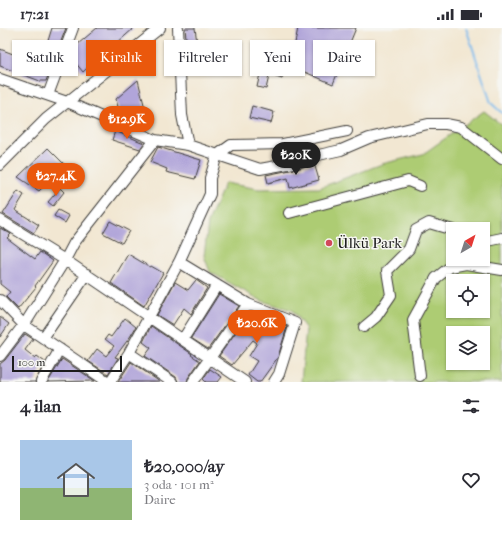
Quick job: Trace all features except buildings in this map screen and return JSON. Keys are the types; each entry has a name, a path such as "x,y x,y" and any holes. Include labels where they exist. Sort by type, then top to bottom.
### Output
{"street":[{"path":"48,95 73,28"},
{"path":"0,165 46,119 160,28"},
{"path":"178,28 182,115 188,145"},
{"path":"0,79 67,102 155,140 188,145 260,169 299,162 314,156 341,150 369,138 428,124 446,124 461,127 502,159"},
{"path":"0,300 24,325 109,382 129,353 179,262 210,194 210,178 217,155 230,145 283,144 347,131"},
{"path":"0,356 24,325 65,260 74,242 155,140"},
{"path":"289,213 408,181 420,186"},
{"path":"0,220 87,274 245,382"},
{"path":"364,327 376,317 391,295 387,271 408,249 416,230 429,223 446,228"},
{"path":"490,241 502,238"},
{"path":"179,262 248,304 295,323 279,374 274,382"},
{"path":"420,376 413,320 436,278 450,267 466,264 502,270"},
{"path":"43,338 87,274"},
{"path":"183,339 217,286"},
{"path":"192,382 248,304"},
{"path":"41,382 60,349"},
{"path":"129,353 172,382"}],"green space":[{"name":"Ülkü Park","path":"484,111 502,125 502,382 301,382 306,329 292,310 262,301 210,272 204,256 208,223 225,183 259,189 319,188 382,164 423,154"}],"waterway":[{"path":"466,28 491,103 502,113"}],"place":[{"name":"Ülkü Park","path":"329,243"}]}
